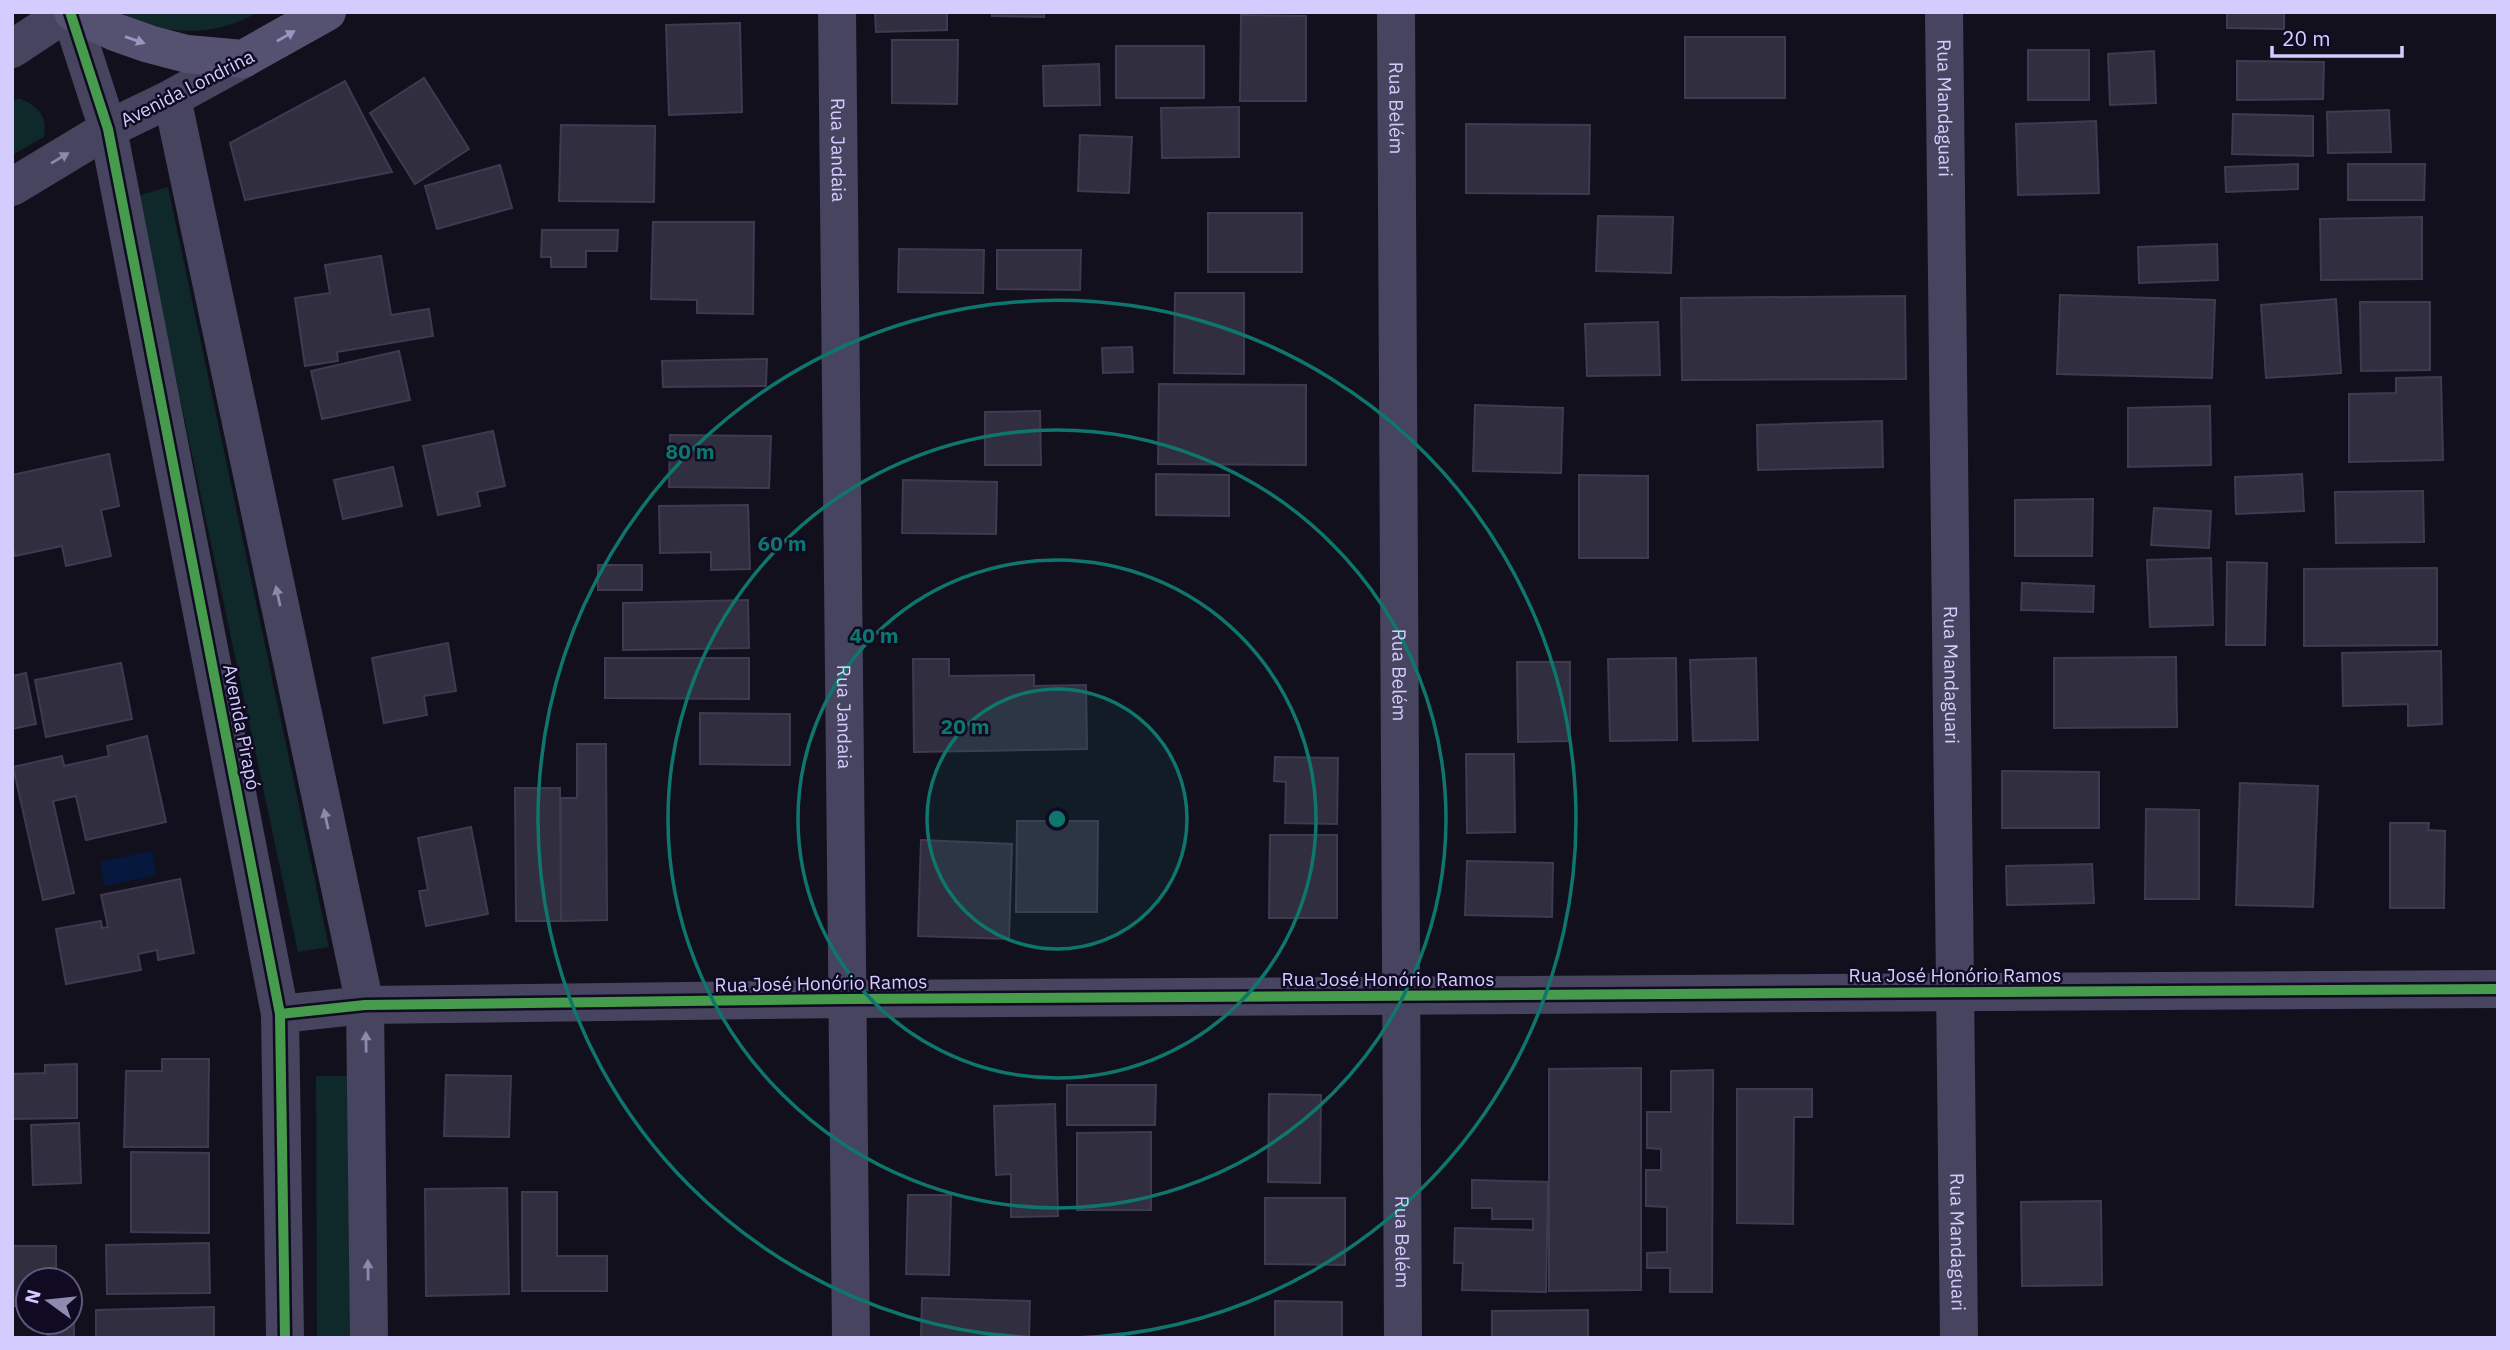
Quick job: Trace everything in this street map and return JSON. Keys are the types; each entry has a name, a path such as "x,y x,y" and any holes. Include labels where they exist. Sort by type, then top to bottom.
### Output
{"main road":[{"path":"70,12 149,44 187,54 243,59"},
{"name":"Avenida Londrina","path":"243,59 327,12"}],"street":[{"path":"12,49 70,12"},
{"name":"Avenida Pirapó","path":"70,12 108,129 280,1014 285,1338"},
{"name":"Rua Jandaia","path":"837,12 851,1338"},
{"name":"Rua Belém","path":"1396,12 1403,1338"},
{"name":"Rua Mandaguari","path":"1944,12 1959,1338"},
{"name":"Avenida Londrina","path":"12,187 108,129 243,59"},
{"path":"172,98 365,1005 369,1338"},
{"name":"Rua José Honório Ramos","path":"280,1014 365,1005 848,999 2498,989"}],"green space":[{"path":"119,12 258,12 224,26 189,31 153,26"},
{"path":"19,98 40,112 44,122 44,137 12,155 12,102"},
{"path":"168,187 329,947 298,952 137,196"},
{"path":"316,1076 349,1076 351,1338 317,1338"}],"water":[{"path":"152,851 156,875 105,886 100,862"}],"building":[{"path":"875,12 947,12 947,30 876,32"},
{"path":"992,12 1044,12 1044,17 992,16"},
{"path":"2227,12 2284,12 2284,29 2227,28"},
{"path":"1241,15 1306,16 1306,101 1240,101"},
{"path":"740,23 742,112 669,115 666,25"},
{"path":"1685,37 1785,37 1785,98 1685,98"},
{"path":"892,40 958,40 957,104 892,103"},
{"path":"1116,46 1204,46 1204,98 1116,98"},
{"path":"2028,50 2089,50 2089,100 2028,100"},
{"path":"2154,51 2156,103 2110,105 2108,54"},
{"path":"2237,61 2324,62 2323,99 2237,100"},
{"path":"1099,64 1100,105 1044,106 1043,66"},
{"path":"424,78 469,149 415,184 370,113"},
{"path":"345,81 392,172 245,200 230,143"},
{"path":"1239,107 1239,157 1162,158 1161,108"},
{"path":"2389,110 2391,152 2328,153 2327,112"},
{"path":"2233,114 2313,116 2313,156 2232,154"},
{"path":"2096,121 2099,193 2018,195 2016,124"},
{"path":"1466,124 1590,125 1589,194 1466,193"},
{"path":"561,125 655,126 654,202 559,201"},
{"path":"1080,135 1132,137 1129,193 1078,191"},
{"path":"2298,164 2298,189 2226,192 2225,167"},
{"path":"2348,164 2425,164 2424,200 2348,200"},
{"path":"500,165 512,208 437,229 425,186"},
{"path":"1208,213 1302,213 1302,272 1208,272"},
{"path":"1598,216 1673,217 1671,273 1596,271"},
{"path":"2422,217 2422,279 2321,280 2320,219"},
{"path":"653,222 754,222 753,314 697,313 697,300 651,299"},
{"path":"542,230 618,230 617,251 586,251 586,267 551,267 551,257 541,257"},
{"path":"2217,244 2218,280 2139,283 2138,247"},
{"path":"899,249 984,250 983,293 898,292"},
{"path":"997,250 1081,250 1080,290 997,289"},
{"path":"381,256 391,315 429,309 433,336 337,352 338,361 305,366 295,298 330,293 325,265"},
{"path":"1175,293 1244,293 1244,374 1174,373"},
{"path":"2060,295 2215,300 2212,378 2057,374"},
{"path":"1905,296 1906,379 1682,380 1681,298"},
{"path":"2336,299 2341,373 2266,378 2261,305"},
{"path":"2360,302 2430,302 2430,370 2361,371"},
{"path":"1658,322 1660,375 1587,376 1585,324"},
{"path":"1132,347 1133,372 1103,373 1102,348"},
{"path":"399,351 410,400 322,419 311,371"},
{"path":"767,359 766,386 663,387 662,361"},
{"path":"2441,377 2443,460 2349,462 2349,394 2396,393 2396,378"},
{"path":"1159,384 1306,385 1306,465 1158,464"},
{"path":"1475,405 1563,408 1561,473 1473,471"},
{"path":"2210,406 2211,465 2128,467 2128,408"},
{"path":"1040,411 1041,465 985,465 985,412"},
{"path":"1882,421 1883,467 1758,470 1757,425"},
{"path":"493,431 505,486 477,492 480,506 438,515 423,446"},
{"path":"670,435 771,436 769,488 669,487"},
{"path":"109,454 119,506 101,510 111,556 66,566 62,546 15,556 12,543 12,475"},
{"path":"393,467 402,506 343,519 334,480"},
{"path":"1156,474 1229,475 1229,516 1156,515"},
{"path":"2302,474 2304,511 2236,514 2235,477"},
{"path":"1579,475 1648,476 1648,558 1579,558"},
{"path":"903,480 997,482 996,534 902,533"},
{"path":"2423,491 2424,542 2336,543 2335,492"},
{"path":"2093,499 2092,556 2015,556 2015,500"},
{"path":"748,505 750,569 711,570 711,552 660,553 659,506"},
{"path":"2154,508 2211,511 2209,548 2151,545"},
{"path":"2211,558 2213,625 2150,627 2147,560"},
{"path":"2227,562 2267,563 2265,645 2226,645"},
{"path":"598,565 642,565 642,590 598,590"},
{"path":"2437,568 2437,645 2304,646 2304,569"},
{"path":"2022,583 2094,586 2093,612 2021,610"},
{"path":"748,600 749,648 623,650 623,603"},
{"path":"448,643 456,691 424,696 427,715 384,723 372,658"},
{"path":"2441,651 2442,724 2408,726 2408,704 2343,706 2342,653"},
{"path":"2176,657 2177,727 2054,728 2054,658"},
{"path":"605,658 749,658 749,699 605,698"},
{"path":"1676,658 1677,740 1610,741 1608,659"},
{"path":"1756,658 1758,740 1693,741 1690,660"},
{"path":"913,659 949,659 949,676 1034,675 1034,686 1086,685 1087,749 914,752"},
{"path":"1517,662 1570,662 1570,741 1518,742"},
{"path":"121,663 132,719 46,737 35,680"},
{"path":"26,673 36,724 12,729 12,676"},
{"path":"700,713 790,714 790,765 700,764"},
{"path":"147,736 166,822 86,840 76,796 53,801 74,893 43,900 13,767 62,756 64,766 109,756 107,746"},
{"path":"577,744 606,744 607,920 561,921 561,798 577,798"},
{"path":"1466,754 1514,754 1515,832 1467,833"},
{"path":"1275,757 1338,758 1337,824 1285,823 1286,782 1274,781"},
{"path":"2002,771 2099,772 2099,828 2002,828"},
{"path":"2240,783 2318,786 2313,907 2236,905"},
{"path":"515,788 560,788 561,921 516,921"},
{"path":"2146,809 2199,810 2199,899 2145,899"},
{"path":"1017,821 1098,821 1097,912 1016,912"},
{"path":"2390,823 2429,823 2428,830 2445,831 2444,908 2390,908"},
{"path":"471,827 488,914 426,926 419,891 428,890 418,838"},
{"path":"1270,835 1337,835 1337,918 1269,918"},
{"path":"921,840 1012,844 1009,939 918,936"},
{"path":"1467,861 1553,863 1552,917 1465,915"},
{"path":"2092,864 2094,903 2007,905 2006,866"},
{"path":"180,879 194,953 158,960 157,950 138,954 141,970 66,984 56,929 101,921 102,928 108,927 101,895"},
{"path":"162,1059 209,1059 208,1147 124,1147 126,1071 162,1071"},
{"path":"77,1064 77,1118 12,1119 12,1074 45,1073 45,1065"},
{"path":"1641,1068 1641,1290 1549,1291 1549,1069"},
{"path":"1713,1070 1712,1292 1670,1292 1670,1268 1647,1268 1647,1253 1667,1252 1667,1207 1646,1206 1646,1170 1661,1170 1661,1149 1647,1148 1647,1112 1671,1112 1671,1071"},
{"path":"446,1075 511,1076 509,1137 444,1136"},
{"path":"1067,1085 1156,1085 1155,1125 1067,1125"},
{"path":"1737,1089 1812,1089 1812,1117 1794,1117 1793,1224 1737,1223"},
{"path":"1269,1094 1321,1095 1320,1183 1268,1182"},
{"path":"1055,1104 1058,1216 1011,1217 1011,1174 996,1175 994,1106"},
{"path":"79,1123 81,1183 33,1185 31,1125"},
{"path":"1151,1132 1151,1210 1077,1210 1077,1133"},
{"path":"131,1152 209,1153 209,1233 131,1232"},
{"path":"1472,1180 1548,1182 1546,1292 1462,1290 1463,1263 1454,1263 1455,1228 1533,1230 1533,1219 1492,1219 1492,1208 1472,1208"},
{"path":"507,1188 509,1294 426,1296 425,1189"},
{"path":"522,1192 557,1192 557,1256 607,1256 607,1291 522,1291"},
{"path":"908,1195 951,1195 949,1275 906,1274"},
{"path":"1265,1198 1345,1198 1345,1265 1265,1264"},
{"path":"2101,1201 2102,1285 2022,1286 2021,1202"},
{"path":"209,1243 210,1293 107,1294 106,1245"},
{"path":"12,1246 56,1246 56,1266 14,1266 12,1306"},
{"path":"922,1298 1030,1301 1029,1338 921,1338"},
{"path":"1275,1301 1342,1302 1342,1338 1275,1338"},
{"path":"214,1307 214,1338 96,1338 96,1310"},
{"path":"1588,1310 1588,1338 1492,1338 1492,1311"},
{"path":"48,1336 74,1336 74,1338"}],"cycle path":[{"path":"70,12 108,129 280,1014 285,1338"},
{"path":"280,1014 365,1005 848,999 2498,989"}]}
